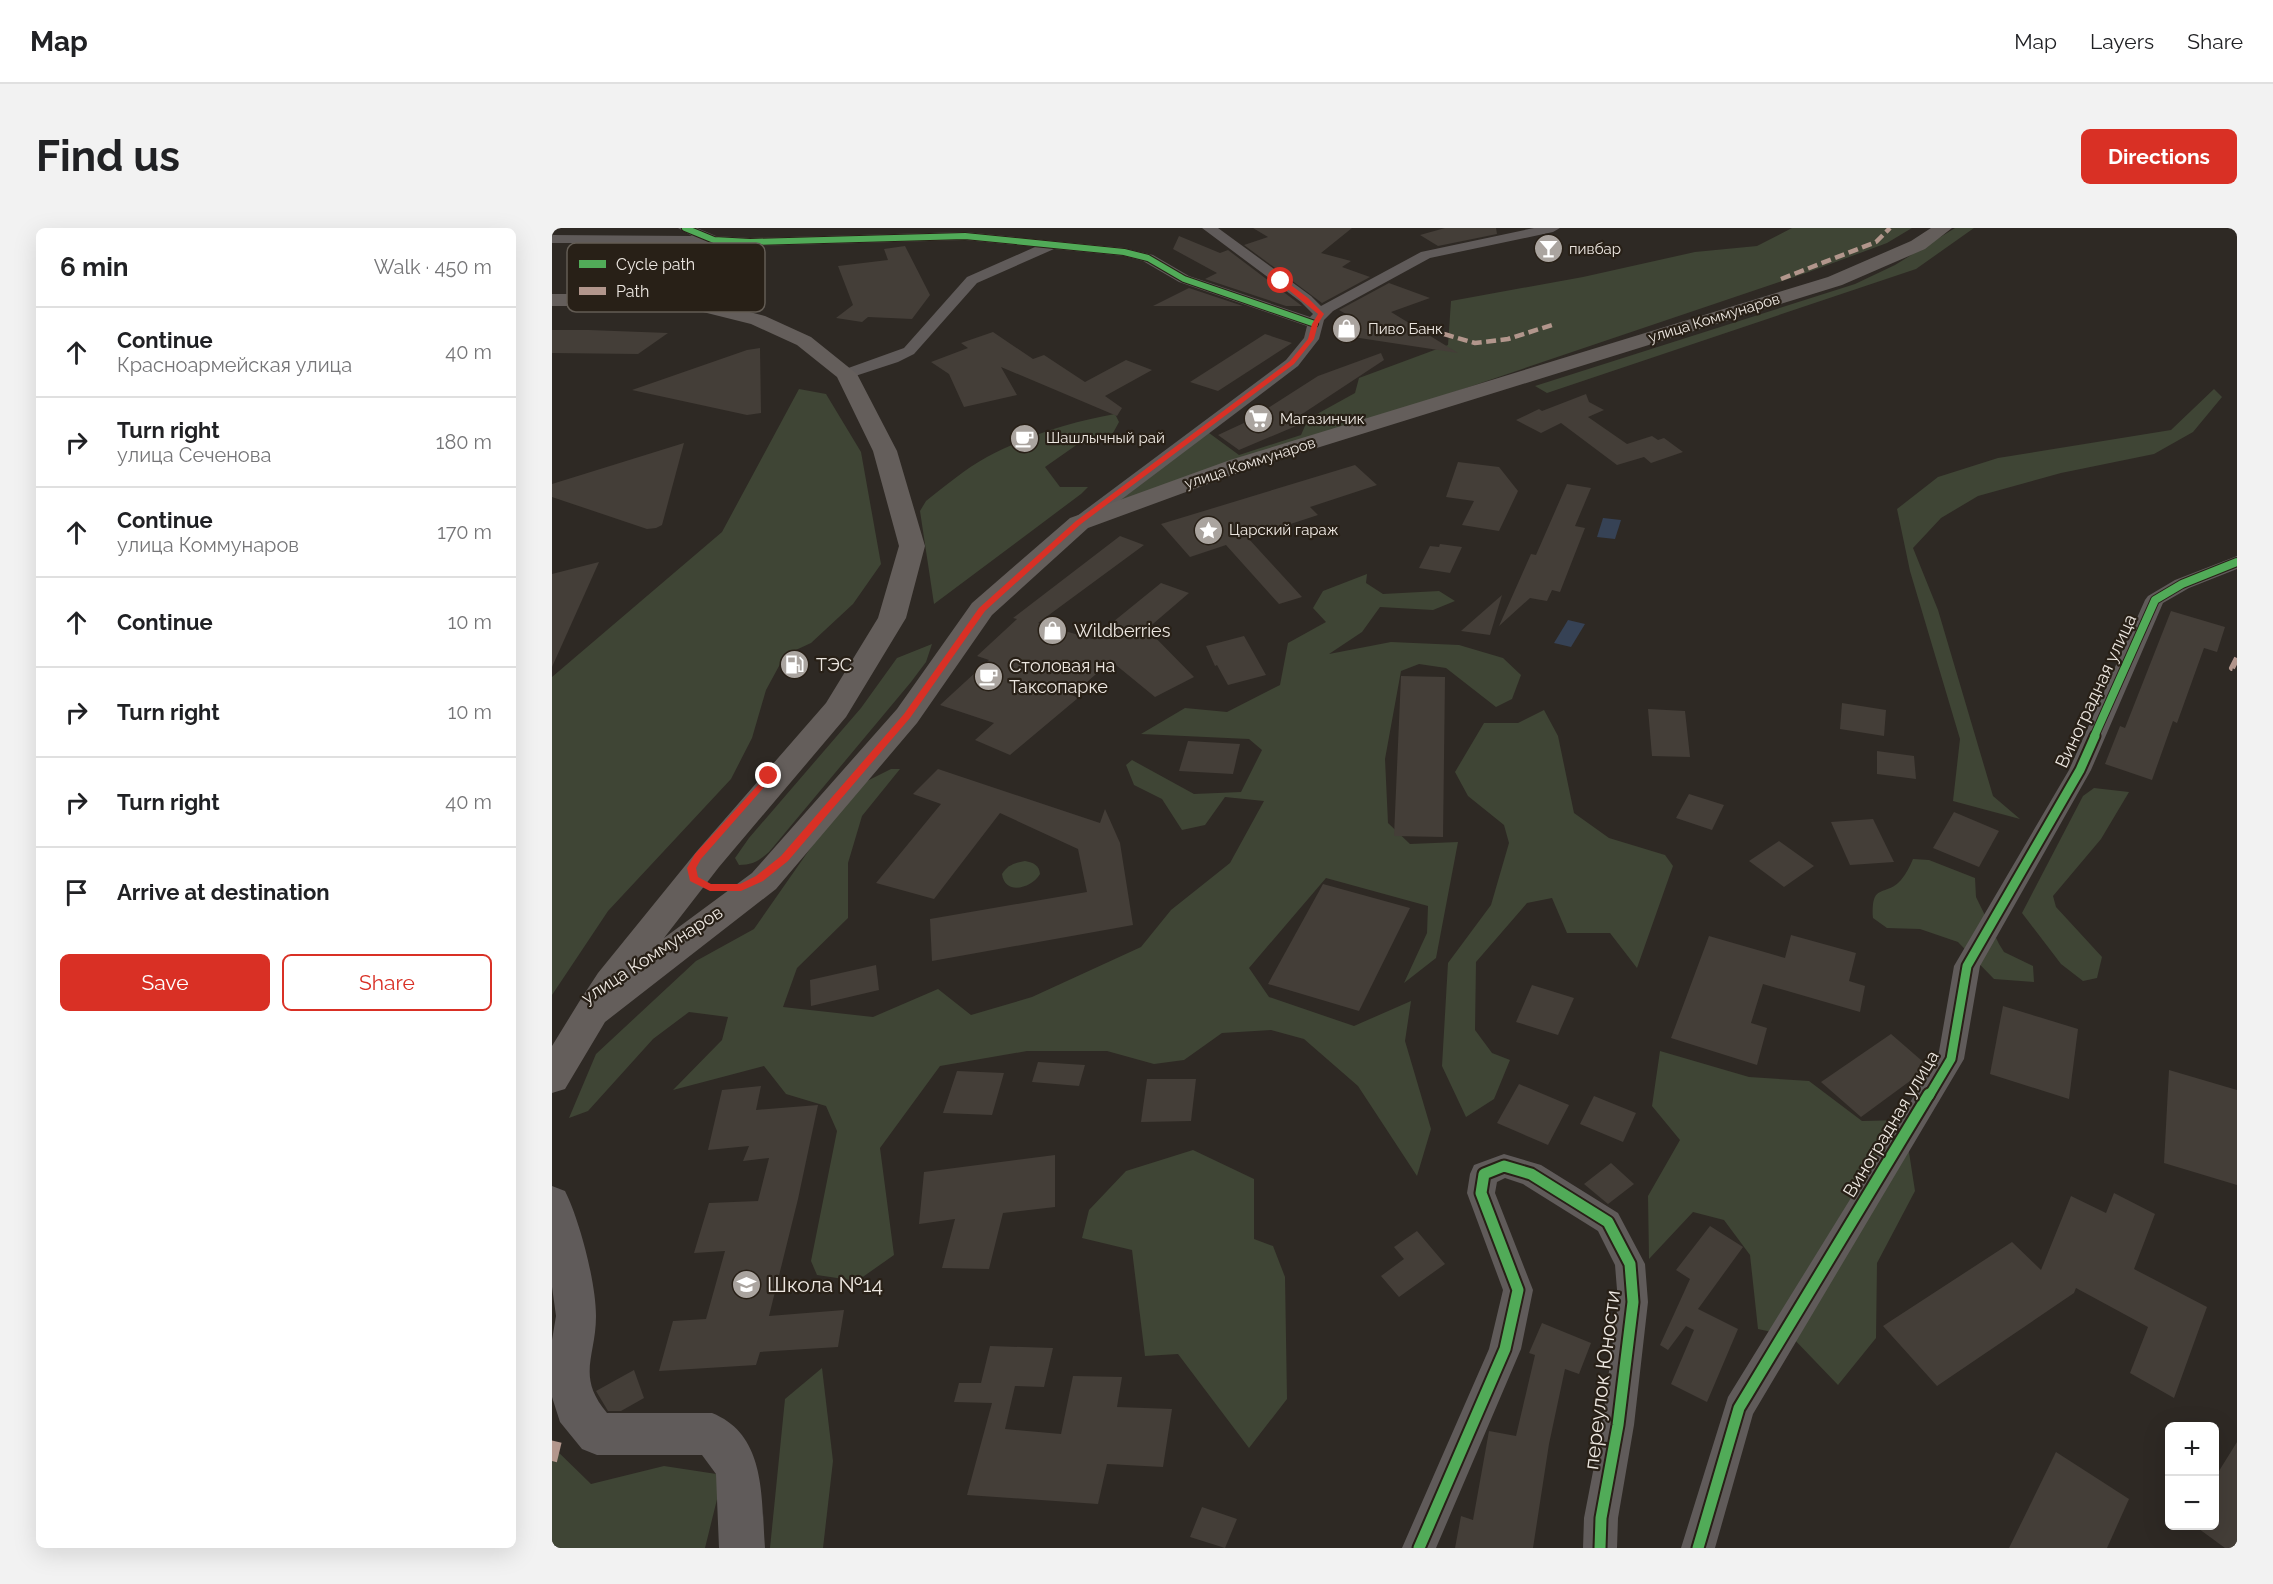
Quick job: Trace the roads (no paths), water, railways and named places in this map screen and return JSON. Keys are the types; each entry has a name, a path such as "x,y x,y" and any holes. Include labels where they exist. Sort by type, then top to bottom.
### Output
{"main road":[{"name":"улица Коммунаров","path":"581,1011 774,870 907,716 982,609 1079,523 1238,465 1835,281 1918,245 1943,228"},
{"path":"552,305 567,305"},
{"path":"707,312 748,323 797,347 840,376"},
{"path":"552,1040 610,983 700,865 816,734 860,675 892,618 912,546 885,451 840,376 804,341 758,320 727,312"},
{"path":"700,865 710,887 741,888 774,870"},
{"path":"552,1078 581,1011 653,906 700,865"},
{"name":"улица Коммунаров","path":"610,983 774,870"}],"street":[{"path":"685,228 714,240"},
{"path":"1209,228 1306,299 1318,319"},
{"path":"1079,523 1292,363 1311,339 1318,319 1337,302 1426,255 1553,228"},
{"path":"552,239 750,242 965,236 1050,246 1094,248 1148,258 1184,279 1318,319"},
{"path":"840,376 892,360 909,351 972,280 1050,246"},
{"name":"Виноградная улица","path":"1698,1548 1739,1408 1951,1059 1968,966 2079,770 2155,600 2182,584 2237,562"},
{"name":"переулок Юности","path":"1419,1548 1504,1349 1518,1290 1481,1193 1484,1174 1504,1166 1531,1174 1608,1222 1630,1264 1633,1302 1618,1425 1601,1518 1600,1548"},
{"path":"552,1203 568,1259 576,1316 560,1375 575,1407 597,1434 712,1434 737,1466 742,1548"}],"water":[{"path":"1603,518 1621,520 1615,539 1597,537"},
{"path":"1568,620 1585,624 1571,647 1554,643"}],"place":[{"name":"пивбар","path":"1548,249"},
{"name":"Пиво Банк","path":"1347,329"},
{"name":"Магазинчик","path":"1259,419"},
{"name":"Шашлычный рай","path":"1025,438"},
{"name":"Царский гараж","path":"1208,530"},
{"name":"Wildberries","path":"1053,631"},
{"name":"ТЭС","path":"795,665"},
{"name":"Столовая на Таксопарке","path":"988,676"},
{"name":"Школа №14","path":"746,1285"}]}
